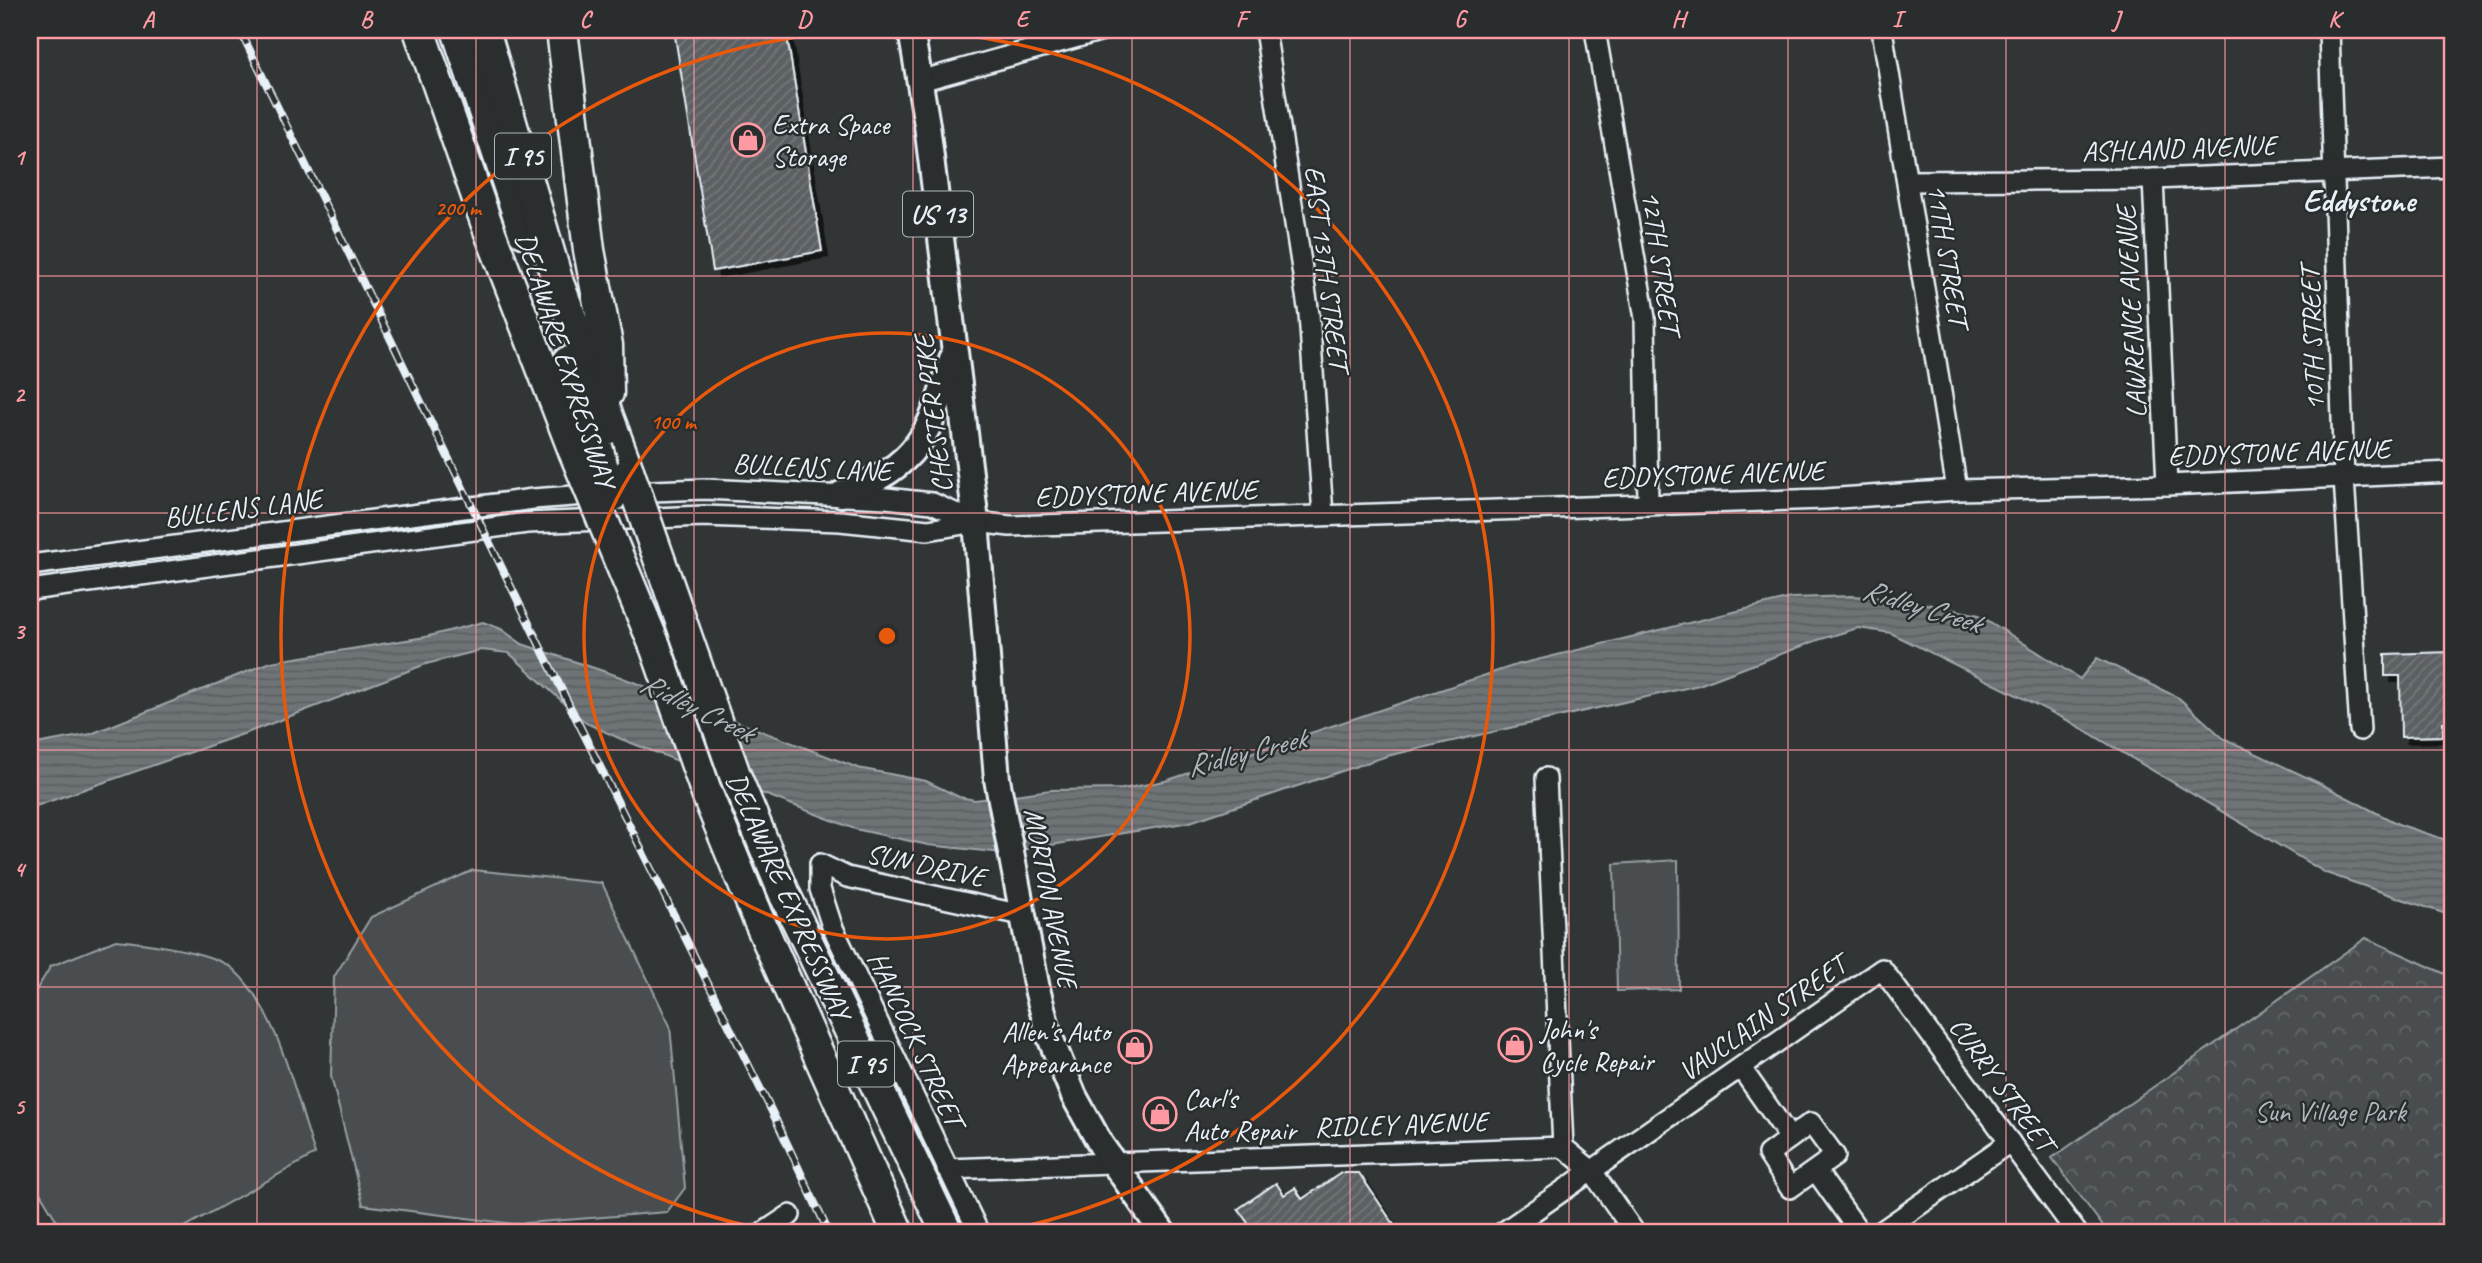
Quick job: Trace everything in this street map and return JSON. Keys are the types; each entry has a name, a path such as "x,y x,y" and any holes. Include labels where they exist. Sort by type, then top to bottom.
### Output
{"highway":[{"path":"419,30 486,222 599,439"},
{"name":"DELAWARE EXPRESSWAY","path":"457,30 599,439 735,775 785,895 947,1233"},
{"name":"DELAWARE EXPRESSWAY","path":"484,30 558,283 655,646 707,794 756,914 898,1233"},
{"path":"562,30 583,214 607,345 599,439"}],"main road":[{"name":"CHESTER PIKE","path":"911,30 920,81 976,522 1000,794"},
{"path":"841,494 883,477 916,447 936,412 955,348"},
{"name":"MORTON AVENUE","path":"1000,794 1037,989 1057,1056 1092,1131 1163,1233"}],"street":[{"path":"920,81 1103,30"},
{"name":"EAST 13TH STREET","path":"1265,30 1309,314 1323,515"},
{"name":"12TH STREET","path":"1595,30 1645,318 1648,505"},
{"name":"11TH STREET","path":"1882,30 1957,490"},
{"name":"10TH STREET","path":"2329,30 2344,478 2360,730"},
{"name":"ASHLAND AVENUE","path":"1907,181 2153,179 2452,167"},
{"name":"LAWRENCE AVENUE","path":"2153,179 2167,485"},
{"name":"EDDYSTONE AVENUE","path":"976,522 1010,526 1648,505 1825,499 1957,490 2167,485 2452,472"},
{"name":"BULLENS LANE","path":"30,565 533,499 705,489 841,494 932,503 976,522"},
{"name":"BULLENS LANE","path":"30,590 527,523 704,516 827,520 928,530 976,522"},
{"path":"1546,778 1563,1147 1591,1170 1635,1233"},
{"name":"SUN DRIVE","path":"820,864 847,877 1023,915"},
{"name":"HANCOCK STREET","path":"820,864 820,889 832,926 979,1233"},
{"name":"VAUCLAIN STREET","path":"1502,1233 1882,969"},
{"name":"CURRY STREET","path":"1882,969 2077,1233"},
{"path":"1741,1068 1790,1138"},
{"path":"1811,1123 1835,1156 1790,1188 1768,1154 1790,1138 1811,1123"},
{"path":"1879,1233 2010,1142"},
{"name":"RIDLEY AVENUE","path":"947,1169 1563,1147"},
{"path":"1816,1171 1860,1233"},
{"path":"763,1233 790,1215"}],"green space":[{"path":"1678,860 1679,989 1617,991 1614,864"},
{"path":"473,870 602,883 670,1026 685,1188 667,1212 514,1224 363,1205 331,1076 334,977 371,917"},
{"name":"Sun Village Park","path":"2366,938 2452,977 2452,1233 2108,1233 2052,1158"},
{"path":"116,940 195,953 224,963 234,970 263,1008 274,1031 293,1081 315,1154 174,1233 64,1233 30,1176 30,1000 51,966"}],"water":[{"name":"Ridley Creek","path":"1852,596 1908,600 1979,615 2080,679 2097,658 2179,698 2223,738 2398,824 2452,842 2452,916 2326,873 2069,721 1891,633 1858,628 1818,640 1699,685 1387,756 1190,822 1003,853 928,845 855,829 621,739 586,723 509,653 481,650 426,664 249,732 30,808 30,745 91,734 271,662 425,637 483,622 501,629 522,644 615,675 858,768 926,781 959,797 975,800 1051,790 1122,789 1165,781 1516,665 1791,598"}],"building":[{"name":"Extra Space Storage","path":"674,30 786,30 822,251 713,271"},
{"path":"2452,652 2452,722 2443,722 2443,736 2401,737 2400,676 2385,676 2385,654"},
{"path":"1341,1173 1359,1173 1396,1228 1388,1233 1255,1233 1238,1209 1276,1183 1284,1195 1295,1188 1302,1199"}],"railway":[{"path":"240,30 829,1233"}],"place":[{"name":"Extra Space Storage","path":"748,140"},
{"name":"John's Cycle Repair","path":"1515,1045"},
{"name":"Allen's Auto Appearance","path":"1135,1047"},
{"name":"Carl's Auto Repair","path":"1160,1114"}],"district":[{"name":"Eddystone","path":"2359,200"}]}
